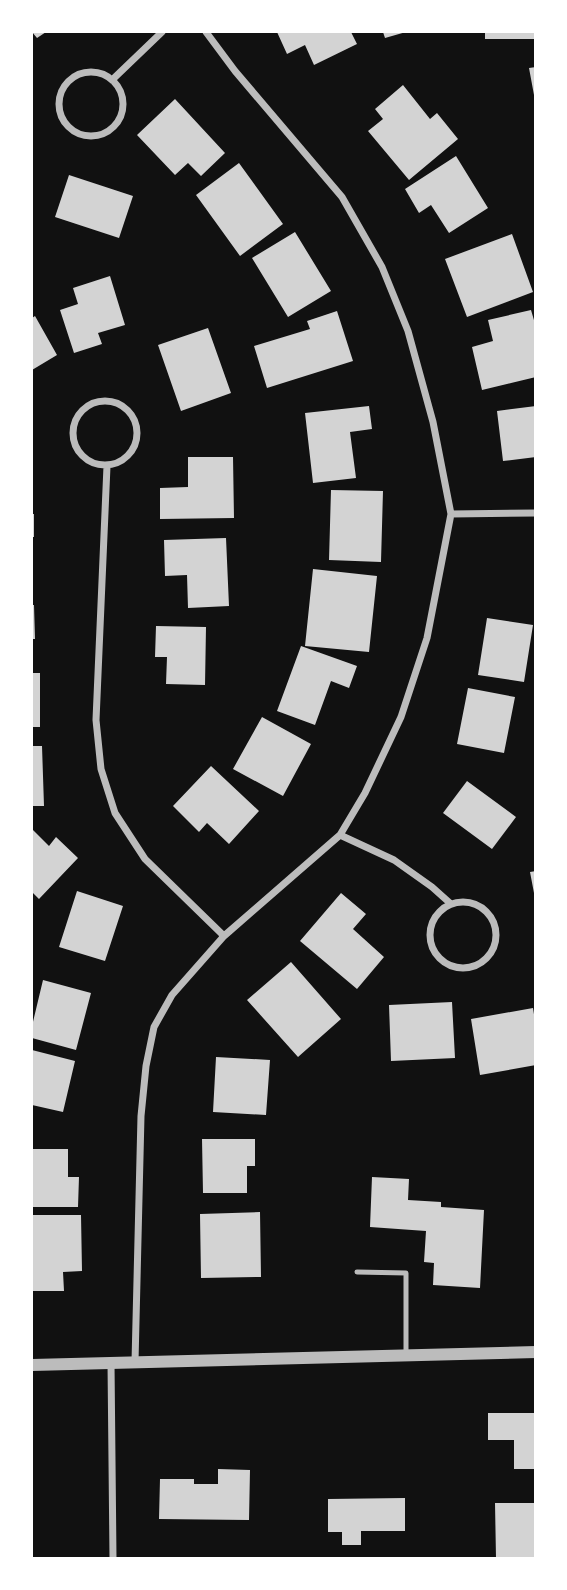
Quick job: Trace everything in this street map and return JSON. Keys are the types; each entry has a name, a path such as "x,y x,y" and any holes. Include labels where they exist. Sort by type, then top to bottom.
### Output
{"street":[{"path":"112,80 162,32"},
{"path":"135,1362 141,1116 146,1066 154,1027 172,995 224,936 340,835 365,793 401,717 427,638 452,514 429,409 408,331 382,267 342,197 235,71 206,32"},
{"path":"94,72 104,74 112,80 123,98 119,119 103,133 82,134 73,129 61,112 62,92 67,83 84,73 94,72"},
{"path":"107,401 118,403 127,409 134,418 137,439 127,458 107,466 86,460 79,453 72,433 79,413 87,406 107,401"},
{"path":"107,466 96,720 101,769 115,813 145,859 224,936"},
{"path":"452,514 536,513"},
{"path":"340,835 394,860 451,904"},
{"path":"462,901 473,903 491,916 496,937 493,948 479,964 458,968 439,958 433,948 430,927 442,909 451,904 462,901"},
{"path":"32,1365 536,1352"},
{"path":"111,1363 113,1559"}],"lane":[{"path":"358,1272 405,1273 407,1355"}],"building":[{"path":"32,32 46,32 37,38"},
{"path":"277,32 351,32 357,44 314,65 305,45 287,54"},
{"path":"383,32 406,32 385,38"},
{"path":"485,32 536,32 536,39 485,39"},
{"path":"536,67 536,95 534,95 529,68"},
{"path":"403,85 430,119 437,113 458,139 409,180 368,131 383,119 375,109"},
{"path":"175,99 225,153 201,176 188,163 175,175 137,135"},
{"path":"456,156 488,208 449,233 431,205 419,213 405,189"},
{"path":"239,163 283,224 240,256 196,195"},
{"path":"69,175 133,196 119,238 55,217"},
{"path":"295,232 331,291 288,317 252,258"},
{"path":"512,234 533,292 467,317 445,259"},
{"path":"110,276 125,325 98,333 102,344 74,353 60,310 78,304 73,288"},
{"path":"531,310 536,327 536,377 482,390 472,347 493,341 488,320"},
{"path":"337,311 353,361 267,388 254,346 310,329 307,321"},
{"path":"35,316 57,355 32,370 32,318"},
{"path":"208,328 231,393 181,411 158,345"},
{"path":"369,406 372,429 350,432 356,478 313,483 305,413"},
{"path":"536,406 536,457 503,461 497,411"},
{"path":"188,457 233,457 234,518 160,519 160,488 188,487"},
{"path":"331,490 383,491 381,562 329,560"},
{"path":"34,514 34,537 32,537"},
{"path":"226,538 229,606 188,608 187,575 165,576 164,540"},
{"path":"313,569 377,576 369,652 305,646"},
{"path":"34,605 35,639 32,639"},
{"path":"487,618 533,625 524,682 478,675"},
{"path":"156,626 206,627 205,685 166,684 167,657 155,657"},
{"path":"301,646 357,666 349,688 331,681 315,725 277,711"},
{"path":"32,673 40,673 40,727 32,727"},
{"path":"468,688 515,697 504,753 457,744"},
{"path":"262,717 311,744 283,796 233,769"},
{"path":"32,746 42,746 44,806 32,806"},
{"path":"211,766 259,811 229,844 207,823 199,832 173,806"},
{"path":"467,781 516,817 492,849 443,813"},
{"path":"32,829 49,846 56,837 78,858 39,899 32,892"},
{"path":"536,871 536,893 534,893 530,872"},
{"path":"77,891 123,906 105,961 59,947"},
{"path":"341,893 366,914 353,929 384,957 357,989 300,941"},
{"path":"291,962 341,1019 298,1057 247,1000"},
{"path":"43,980 91,993 76,1050 32,1038 32,1026"},
{"path":"452,1002 455,1058 391,1061 389,1005"},
{"path":"533,1008 536,1065 480,1075 471,1019"},
{"path":"32,1050 75,1061 63,1112 32,1105"},
{"path":"216,1057 270,1060 266,1115 213,1112"},
{"path":"202,1139 255,1139 255,1166 247,1166 247,1193 203,1193"},
{"path":"32,1149 68,1149 68,1177 79,1177 78,1207 32,1207"},
{"path":"372,1177 409,1179 408,1200 441,1202 441,1207 484,1210 480,1288 433,1285 434,1263 424,1262 426,1231 370,1227"},
{"path":"260,1212 261,1277 201,1278 200,1214"},
{"path":"32,1215 81,1215 82,1271 63,1272 64,1291 32,1291"},
{"path":"488,1413 536,1413 536,1469 514,1469 514,1440 488,1440"},
{"path":"218,1469 250,1470 249,1520 159,1519 160,1479 194,1479 194,1484 218,1484"},
{"path":"405,1498 405,1531 361,1531 361,1545 342,1545 342,1532 328,1532 328,1499"},
{"path":"495,1503 536,1503 536,1558 496,1558"}]}
